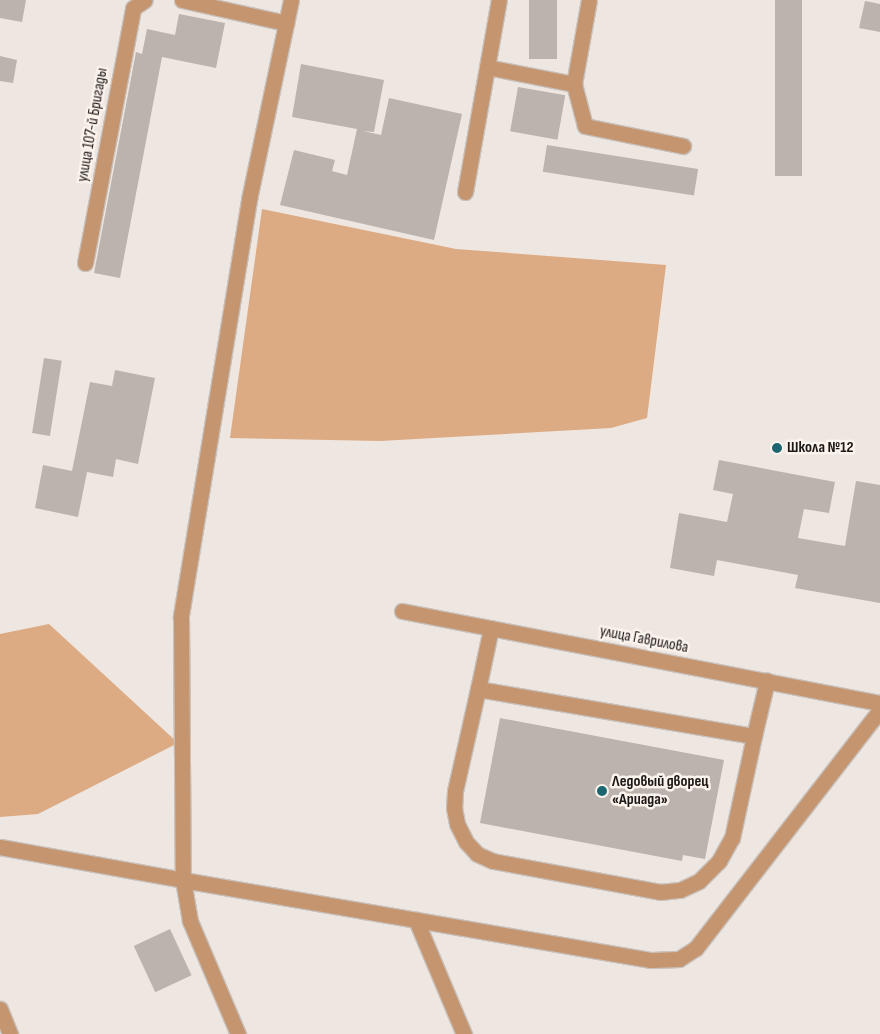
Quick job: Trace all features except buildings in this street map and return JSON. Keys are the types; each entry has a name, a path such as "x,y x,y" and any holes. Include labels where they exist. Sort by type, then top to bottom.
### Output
{"street":[{"name":"улица 107-й Бригады","path":"85,264 132,8 145,0"},
{"path":"182,0 286,23"},
{"path":"238,1034 190,920 183,880 181,616 249,200 291,0"},
{"path":"465,192 499,0"},
{"path":"589,0 574,84 585,126 683,146"},
{"path":"487,67 574,84"},
{"name":"улица Гаврилова","path":"402,611 880,704"},
{"path":"491,628 455,792 454,808 457,824 466,842 477,854 493,861 660,892 680,890 692,884 719,861 732,838 767,681"},
{"path":"478,689 754,736"},
{"path":"0,847 651,960 679,959 696,948 880,710"},
{"path":"416,920 464,1034"},
{"path":"0,1010 10,1034"}],"shaded area":[{"path":"262,209 456,249 666,265 647,418 611,428 380,441 230,438"},
{"path":"49,624 178,743 38,814 0,817 0,634"}],"place":[{"name":"Школа №12","path":"777,448"},
{"name":"Ледовый дворец «Ариада»","path":"602,791"}]}
